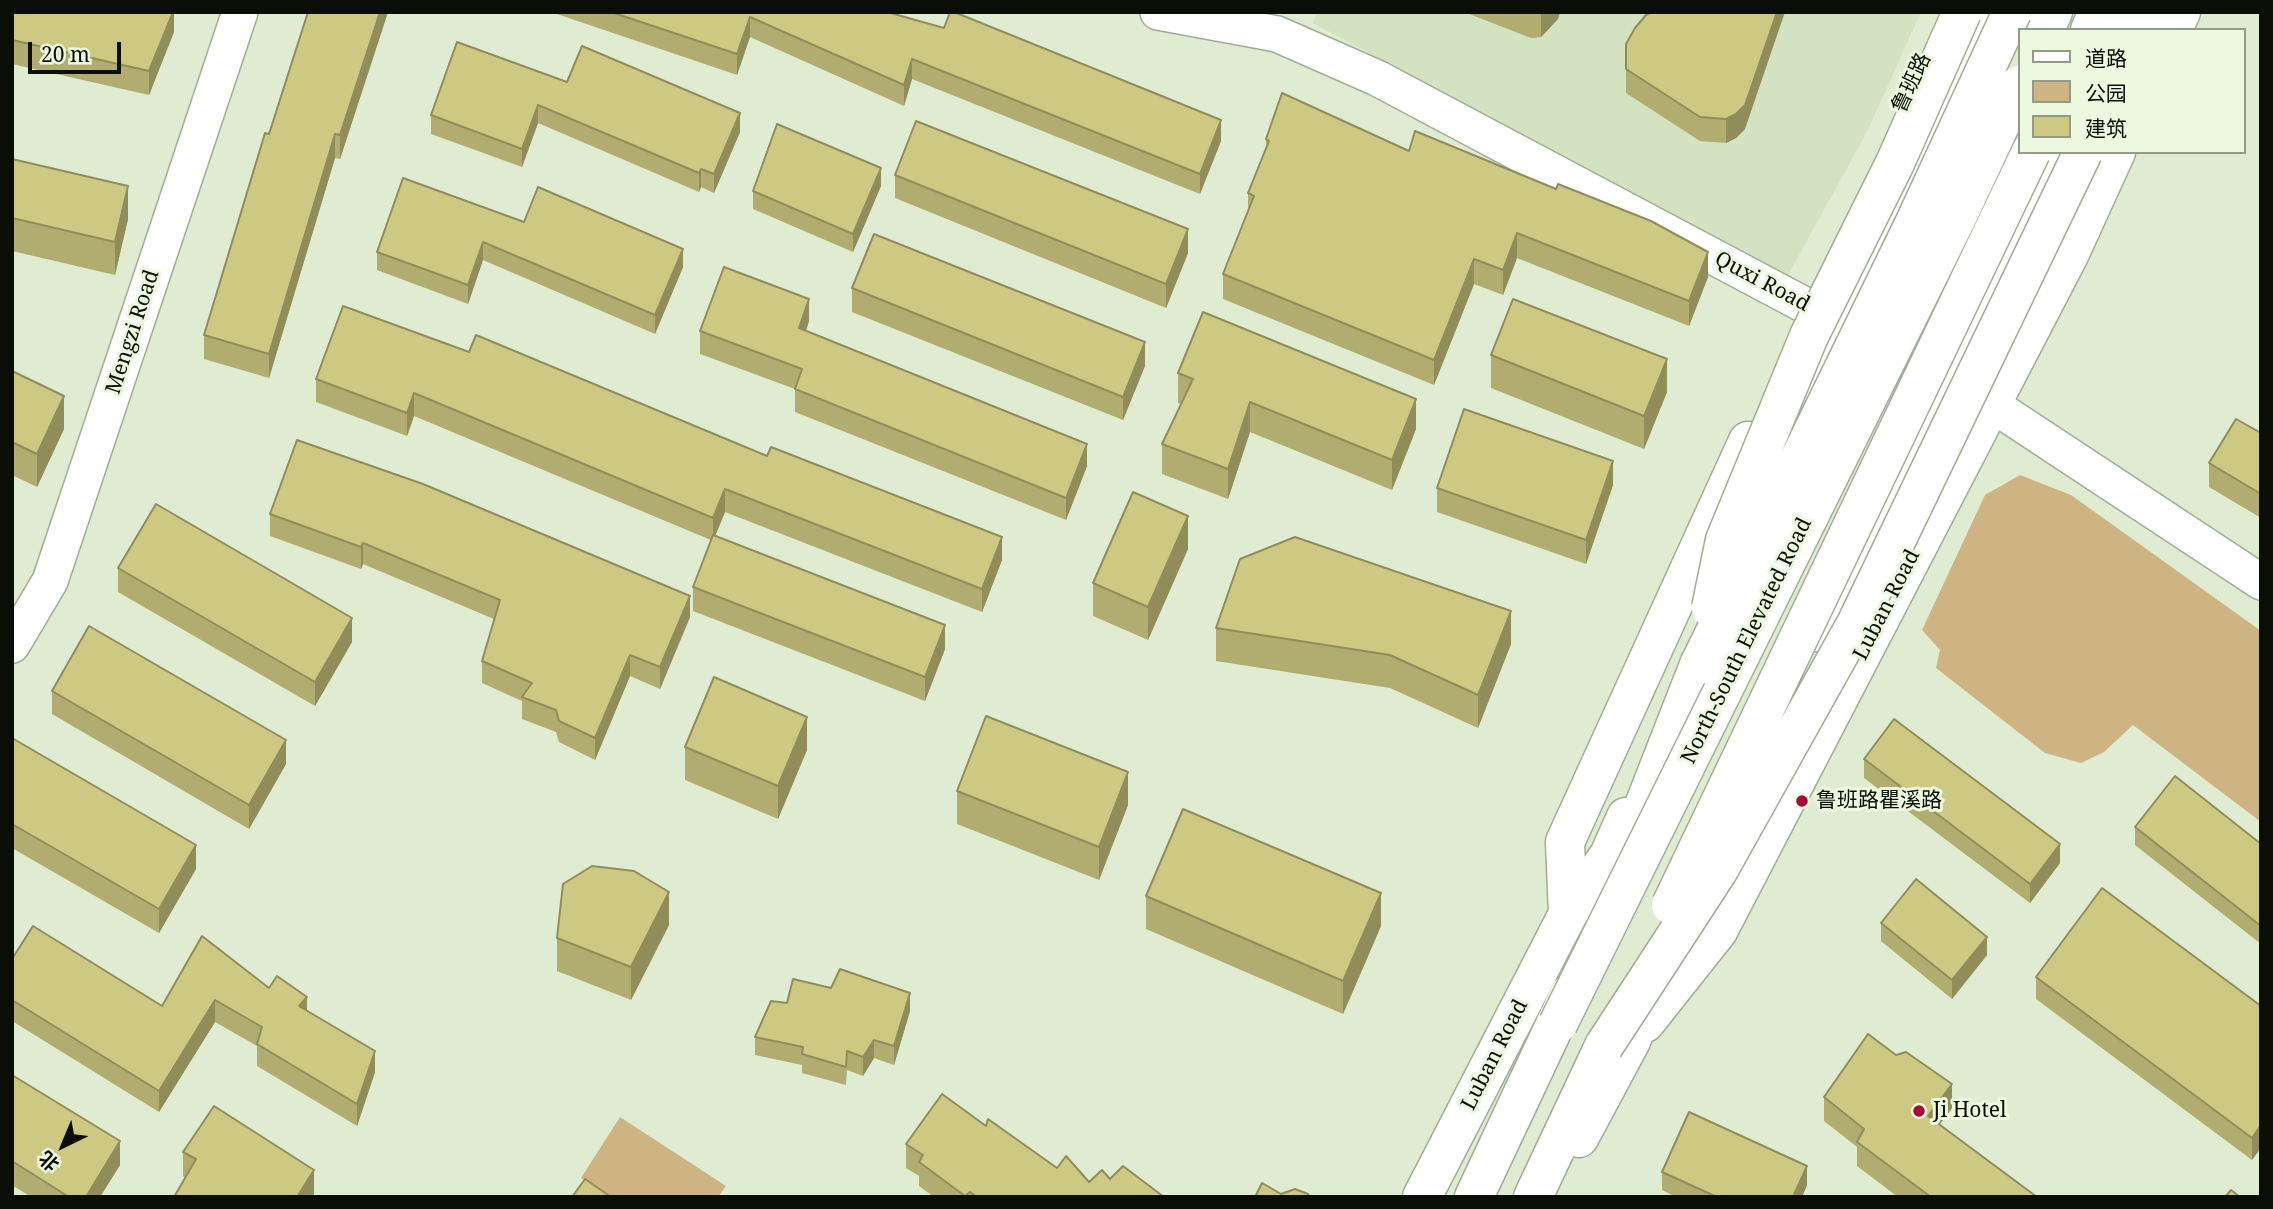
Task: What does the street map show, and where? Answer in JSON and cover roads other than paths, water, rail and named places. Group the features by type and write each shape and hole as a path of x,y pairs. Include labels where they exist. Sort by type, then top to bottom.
{"main road":[{"name":"Luban Road","path":"1422,1197 1568,914 1609,855 1944,12"},
{"path":"1699,665 1725,540 1809,336 1895,163 1962,12"},
{"name":"Luban Road","path":"1824,316 1969,62 1989,12"},
{"path":"1558,1024 1699,665 1915,222 2012,12"},
{"path":"2046,28 2053,12"},
{"path":"2091,28 2098,12"},
{"path":"2120,28 2128,12"},
{"path":"2142,28 2150,12"},
{"path":"2174,28 2181,12"},
{"name":"North-South Elevated Road","path":"1474,1197 1959,214 2018,87"},
{"path":"1617,1044 2030,154"},
{"name":"Luban Road","path":"1549,1197 1617,1044 1689,896 1948,382 2058,154"},
{"path":"1533,1197 1856,624 2082,154"},
{"name":"Luban Road","path":"1617,1044 1718,931 2068,255 2115,154"}],"street":[{"name":"Mengzi Road","path":"12,645 50,581 240,12"},
{"name":"Quxi Road","path":"1158,12 1276,34 1377,78 1991,404 2261,582"}],"place":[{"name":"鲁班路瞿溪路","path":"1802,801"},
{"name":"Ji Hotel","path":"1919,1111"}]}
